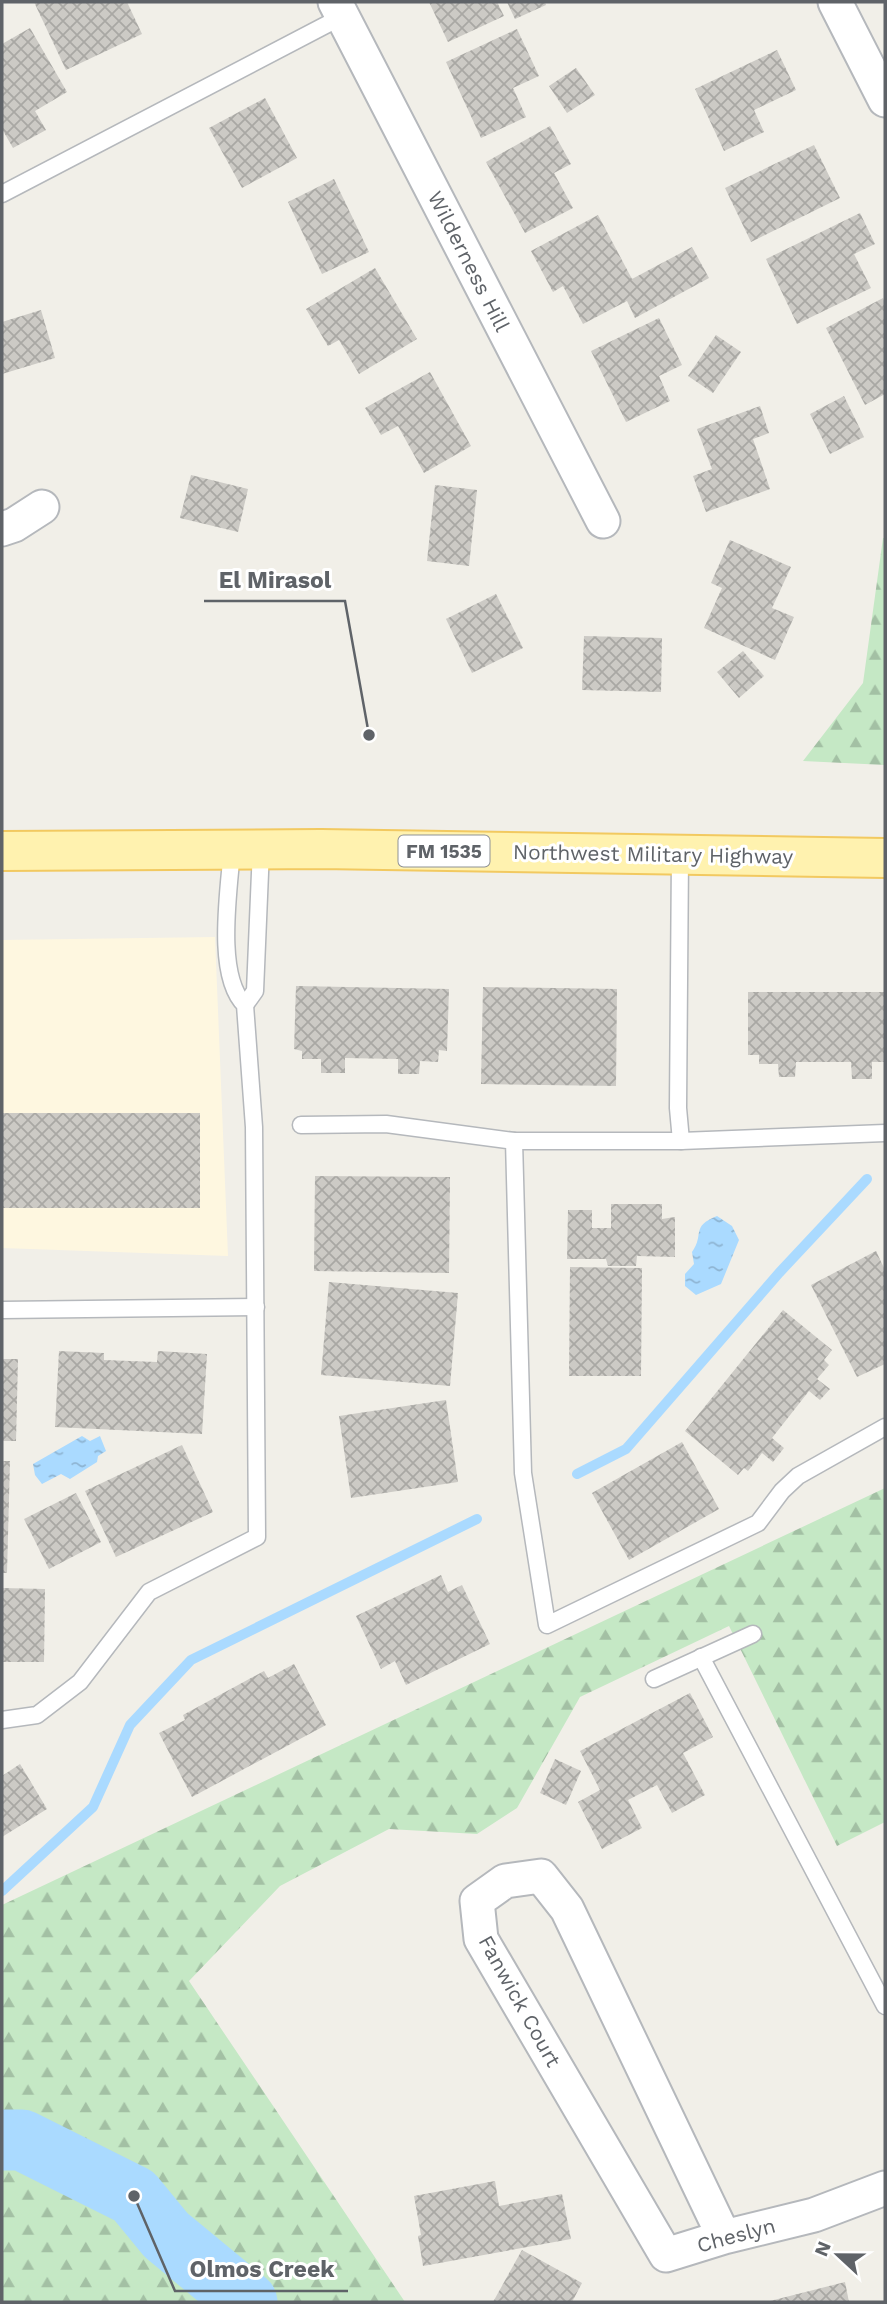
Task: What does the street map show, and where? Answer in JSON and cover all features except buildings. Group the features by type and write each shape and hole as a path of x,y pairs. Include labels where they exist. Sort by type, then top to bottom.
{"main road":[{"name":"Northwest Military Highway","path":"2,850 247,849 885,858"}],"street":[{"path":"835,2 885,100"},
{"name":"Wilderness Hill","path":"339,9 603,521"},
{"path":"2,529 14,525 42,507"},
{"name":"Fanwick Court","path":"666,2255 481,1939 477,1901 505,1881 541,1876 567,1909 724,2237"},
{"name":"Cheslyn","path":"666,2255 724,2237 814,2215 885,2188"}],"lane":[{"path":"2,194 339,9"},
{"path":"2,1720 37,1715 80,1682 149,1592 257,1537 254,1127 245,1005 236,994 226,952 247,849"},
{"path":"245,1005 255,991 247,849"},
{"path":"680,855 678,1108 681,1141"},
{"path":"301,1125 386,1124 513,1141 681,1141 885,1133"},
{"path":"513,1141 523,1473 547,1625 758,1523 782,1492 799,1476 885,1427"},
{"path":"2,1310 256,1307"},
{"path":"654,1679 753,1634"},
{"path":"701,1657 885,2006"}],"shaded area":[{"path":"215,937 228,1256 2,1248 2,940"}],"green space":[{"path":"883,538 885,765 803,761 863,683"},
{"path":"885,1488 885,1822 837,1846 729,1626 580,1697 517,1808 477,1834 389,1829 280,1886 189,1981 405,2302 2,2302 2,1905"}],"water":[{"path":"717,1216 732,1226 739,1240 721,1284 696,1295 685,1286 685,1274 694,1264 692,1252 701,1227"},
{"path":"82,1436 90,1441 100,1436 106,1451 98,1456 97,1462 70,1479 61,1474 42,1484 35,1475 33,1464"}],"waterway":[{"path":"577,1474 626,1449 779,1273 867,1179"},
{"path":"2,1891 93,1807 130,1725 191,1660 477,1519"},
{"path":"2,2140 22,2140 134,2196 166,2235 247,2302"}],"place":[{"name":"El Mirasol","path":"369,735"},
{"name":"Olmos Creek","path":"134,2196"}]}
